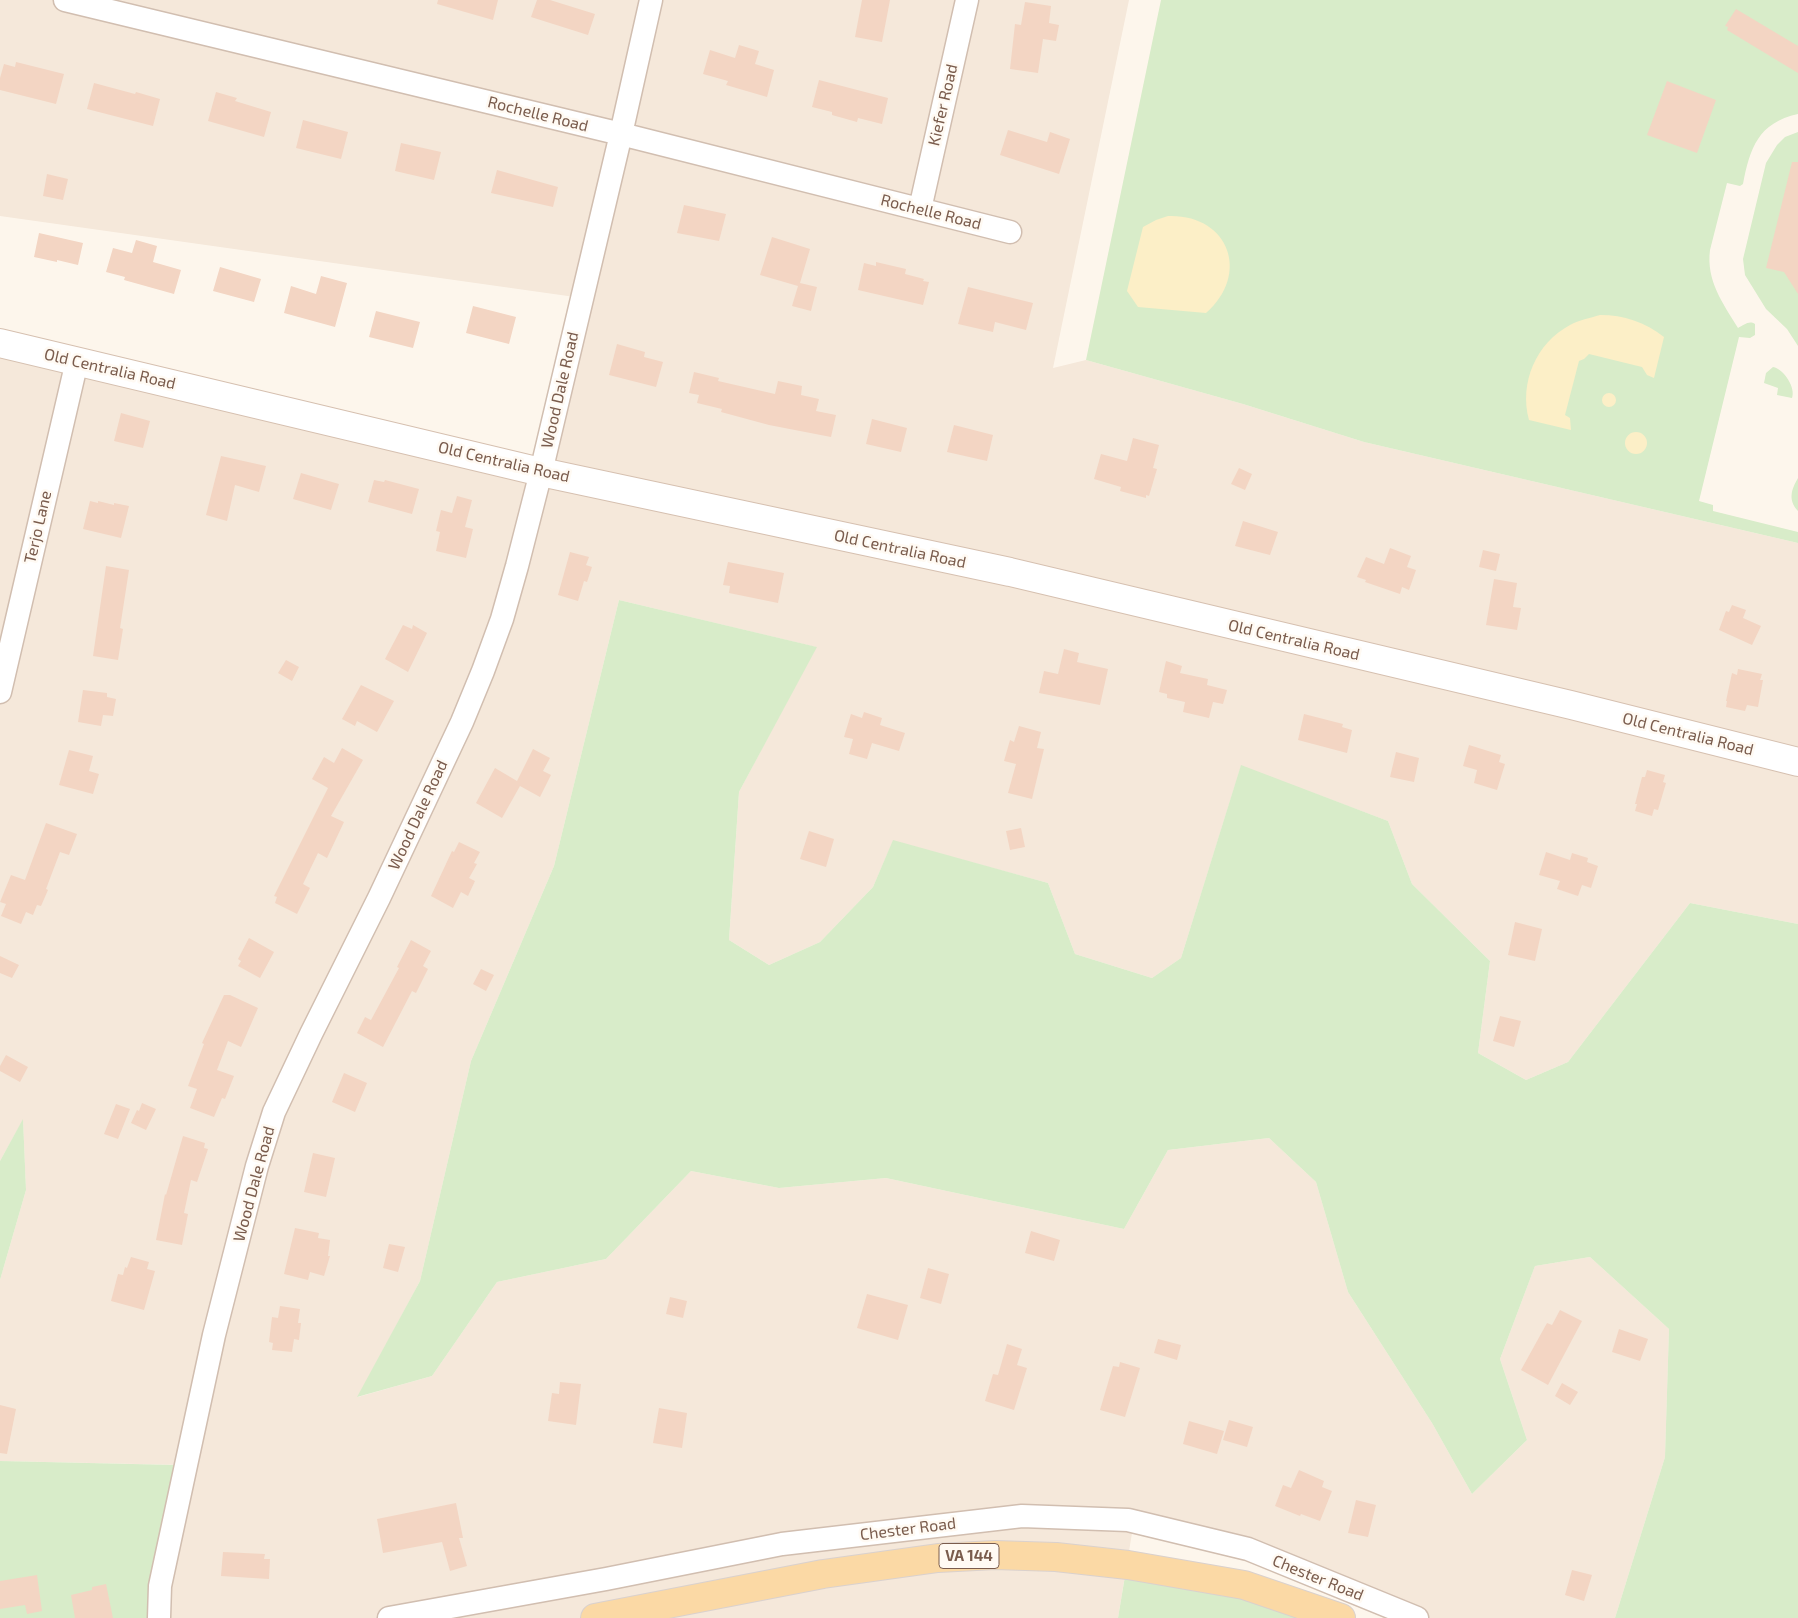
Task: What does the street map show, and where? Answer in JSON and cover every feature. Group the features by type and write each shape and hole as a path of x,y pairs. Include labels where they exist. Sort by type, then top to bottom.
{"main road":[{"name":"Chester Road","path":"595,1618 823,1574 938,1558 996,1555 1056,1557 1128,1564 1244,1585 1341,1618"}],"street":[{"name":"Rochelle Road","path":"65,0 621,134 1010,232"},
{"name":"Wood Dale Road","path":"159,1618 160,1586 214,1335 257,1166 274,1112 379,898 466,714 502,619 541,472 651,0"},
{"name":"Kiefer Road","path":"920,209 966,0"},
{"name":"Old Centralia Road","path":"0,343 541,472 1010,572 1571,705 1798,762"},
{"name":"Terjo Lane","path":"0,692 77,361"},
{"name":"Chester Road","path":"389,1618 606,1579 782,1544 1022,1516 1128,1520 1248,1549 1417,1618"},
{"path":"1244,1585 1248,1549"}],"shaded area":[{"path":"0,0 1129,0 1053,368 1086,360 1243,404 1364,442 1798,543 1798,924 1690,903 1568,1062 1526,1080 1478,1053 1490,961 1412,884 1388,821 1241,766 1181,958 1152,978 1075,954 1048,883 893,841 873,887 820,942 769,965 729,940 739,792 816,647 619,600 554,866 471,1061 420,1281 358,1397 432,1376 497,1282 606,1259 691,1171 779,1188 886,1178 1124,1229 1168,1150 1269,1138 1316,1182 1348,1292 1432,1423 1472,1494 1527,1440 1500,1359 1535,1266 1590,1257 1669,1329 1665,1457 1615,1618 1423,1618 1134,1521 1118,1618 160,1618 184,1465 0,1461 0,1280 26,1190 23,1120 0,1161 0,343 541,472 582,298 0,216"}],"green space":[{"path":"1161,0 1798,0 1798,114 1784,118 1774,124 1758,139 1749,159 1743,184 1740,186 1727,183 1710,250 1709,261 1713,282 1721,301 1738,328 1744,324 1755,324 1755,335 1750,338 1739,337 1699,501 1713,505 1713,511 1798,532 1798,543 1364,442 1243,404 1086,360"},
{"path":"1798,132 1798,346 1787,329 1766,309 1745,275 1743,259 1766,163 1777,145 1785,137"},
{"path":"1773,367 1781,371 1788,379 1791,384 1792,398 1777,395 1778,388 1764,383 1766,373"},
{"path":"1798,478 1798,511 1793,503 1792,495"},
{"path":"619,600 817,647 739,792 729,940 769,965 820,942 873,887 893,840 1048,883 1075,954 1152,978 1181,958 1241,765 1388,821 1412,884 1490,961 1478,1053 1526,1080 1568,1062 1690,903 1798,924 1798,1618 1615,1618 1665,1457 1669,1329 1590,1257 1535,1266 1500,1359 1527,1440 1472,1494 1432,1423 1348,1292 1316,1182 1269,1138 1168,1150 1124,1229 886,1178 779,1188 691,1171 606,1259 497,1282 432,1376 357,1397 420,1281 471,1061 554,866"},
{"path":"23,1119 26,1190 0,1280 0,1161"},
{"path":"0,1461 176,1465 149,1587 148,1618 0,1618"},
{"path":"1126,1570 1337,1618 1118,1618"}],"sand":[{"path":"1168,216 1189,218 1206,225 1219,236 1227,249 1230,265 1228,281 1220,298 1206,313 1138,307 1127,291 1143,227"},
{"path":"1600,315 1634,320 1664,337 1654,378 1647,375 1642,367 1589,354 1579,361 1565,415 1570,418 1571,430 1529,420 1526,392 1533,365 1539,353 1548,342 1570,325"},
{"path":"1606,393 1612,393 1616,400 1612,407 1606,407 1602,403 1602,397"},
{"path":"1636,432 1644,435 1647,443 1644,451 1636,454 1628,451 1625,443 1628,435"}],"building":[{"path":"438,0 498,0 493,20 437,4"},
{"path":"537,0 550,0 595,14 588,35 531,17"},
{"path":"862,0 890,0 882,42 855,37"},
{"path":"1025,2 1051,6 1049,23 1059,25 1056,41 1043,39 1038,73 1010,69 1015,24 1021,25"},
{"path":"1736,9 1798,46 1798,73 1727,30 1728,27 1725,26"},
{"path":"739,45 759,51 755,64 774,70 767,97 726,85 728,81 703,74 710,50 735,58"},
{"path":"16,62 64,74 56,104 0,90 0,78 4,64 15,67"},
{"path":"819,80 888,98 882,124 858,118 857,122 832,115 832,112 812,107"},
{"path":"1667,81 1716,100 1697,153 1647,135"},
{"path":"94,83 160,99 153,126 87,109"},
{"path":"216,92 237,98 235,101 271,112 264,137 208,121"},
{"path":"303,120 348,132 341,159 296,148"},
{"path":"1008,130 1047,142 1050,132 1070,139 1059,174 1000,155"},
{"path":"401,143 441,152 434,180 395,171"},
{"path":"1792,162 1798,162 1798,294 1784,272 1766,268"},
{"path":"497,170 558,187 553,207 491,193"},
{"path":"47,174 68,179 63,200 43,196"},
{"path":"684,205 726,214 719,241 677,233"},
{"path":"39,233 83,243 78,265 34,257"},
{"path":"772,237 810,249 800,283 817,287 811,311 792,306 798,286 760,275"},
{"path":"136,240 157,246 153,262 181,270 174,294 124,280 125,277 106,272 113,248 132,253"},
{"path":"876,262 906,269 905,274 929,282 923,305 858,290 864,263 876,266"},
{"path":"220,267 261,279 254,302 213,291"},
{"path":"321,276 347,283 335,327 284,313 291,286 316,294"},
{"path":"968,287 1033,303 1026,330 995,322 993,332 958,324"},
{"path":"473,306 516,317 509,344 466,333"},
{"path":"376,311 420,322 413,348 369,337"},
{"path":"617,344 645,352 644,357 663,362 656,387 609,375"},
{"path":"694,372 719,378 718,381 775,394 778,381 802,386 801,395 819,399 816,411 836,415 831,437 769,425 721,412 722,409 697,403 699,395 689,393"},
{"path":"121,413 150,421 143,448 114,441"},
{"path":"872,419 907,428 901,452 866,444"},
{"path":"954,425 993,435 987,461 947,452"},
{"path":"1133,438 1159,445 1153,468 1157,469 1149,496 1146,495 1146,498 1120,491 1121,487 1094,479 1101,454 1127,461"},
{"path":"221,456 266,466 259,492 235,485 227,521 206,515"},
{"path":"1239,468 1252,474 1245,490 1231,484"},
{"path":"301,473 339,484 331,510 293,499"},
{"path":"374,480 384,482 385,480 419,489 412,514 368,502"},
{"path":"457,496 472,500 465,527 473,529 466,558 436,551 440,532 436,531 441,510 452,513"},
{"path":"90,501 129,506 121,538 83,529"},
{"path":"1243,521 1278,532 1270,555 1235,546"},
{"path":"1390,548 1411,556 1407,567 1416,570 1409,590 1402,587 1400,594 1365,582 1366,580 1357,577 1366,557 1384,564"},
{"path":"1483,550 1500,554 1496,571 1479,567"},
{"path":"570,552 589,557 586,565 592,567 587,582 584,581 578,601 558,595"},
{"path":"728,562 784,573 778,603 729,593 730,586 723,585"},
{"path":"106,566 129,570 120,628 123,629 118,660 93,656"},
{"path":"1494,579 1517,583 1513,607 1521,608 1517,630 1486,625"},
{"path":"1732,605 1746,610 1743,618 1761,626 1752,645 1719,630 1726,611 1729,612"},
{"path":"403,625 412,629 413,625 427,633 408,672 385,659"},
{"path":"1064,649 1079,653 1077,662 1108,669 1100,705 1039,693 1044,671 1058,674"},
{"path":"286,660 299,667 292,681 278,673"},
{"path":"1166,661 1182,666 1180,673 1208,679 1207,685 1227,690 1223,704 1213,702 1209,718 1183,712 1185,702 1167,698 1167,694 1159,692"},
{"path":"1738,669 1762,674 1760,680 1763,680 1758,707 1747,705 1745,711 1726,707 1732,673 1737,675"},
{"path":"361,685 394,701 377,732 357,721 355,726 342,719"},
{"path":"83,690 107,693 107,697 116,699 113,716 103,715 101,726 78,722"},
{"path":"864,712 882,718 880,725 905,733 899,751 872,743 867,759 849,754 853,739 844,737 851,714 862,718"},
{"path":"1304,714 1343,724 1342,727 1352,730 1347,753 1298,740"},
{"path":"1019,726 1041,732 1037,748 1044,749 1032,799 1008,793 1016,764 1004,761 1010,740 1014,742"},
{"path":"1469,745 1501,755 1499,762 1505,764 1497,790 1474,783 1477,770 1463,766"},
{"path":"342,748 363,760 331,816 344,822 327,858 318,853 303,884 310,888 297,914 275,903 277,897 274,896 328,788 312,779 324,757 334,763"},
{"path":"533,749 550,758 543,771 551,775 540,797 520,786 502,818 476,803 495,768 517,781"},
{"path":"69,750 93,756 89,771 99,774 93,794 59,785"},
{"path":"1396,752 1419,758 1414,782 1390,777"},
{"path":"1647,770 1665,775 1663,782 1666,783 1658,810 1654,809 1652,816 1635,811 1642,777 1645,777"},
{"path":"46,823 77,834 69,855 60,852 41,906 37,905 33,915 26,912 21,924 1,916 6,904 0,902 11,875 25,880"},
{"path":"1021,828 1025,847 1010,850 1006,831"},
{"path":"809,831 834,839 826,867 800,859"},
{"path":"459,842 480,852 474,863 477,864 469,878 475,881 468,896 461,892 453,908 431,896 452,851 454,852"},
{"path":"1546,852 1570,860 1572,853 1588,858 1587,862 1598,866 1591,888 1582,885 1578,896 1557,889 1560,881 1539,875"},
{"path":"1515,922 1542,929 1535,961 1508,955"},
{"path":"249,938 274,952 260,978 238,966 241,961 238,959"},
{"path":"411,940 431,951 423,966 428,969 416,993 412,991 383,1047 357,1033 365,1017 371,1020 399,968 397,967"},
{"path":"0,956 19,965 12,978 0,973"},
{"path":"481,969 494,975 486,991 473,984"},
{"path":"224,995 230,995 258,1008 241,1047 228,1041 217,1070 234,1076 225,1099 222,1098 214,1117 190,1108 197,1089 188,1086 204,1044 202,1043"},
{"path":"1500,1016 1521,1021 1514,1047 1493,1041"},
{"path":"6,1055 28,1067 20,1082 0,1071 0,1066"},
{"path":"344,1073 367,1083 355,1112 332,1102"},
{"path":"142,1103 156,1109 146,1130 131,1123"},
{"path":"116,1104 130,1109 118,1139 104,1134"},
{"path":"183,1136 205,1143 204,1148 208,1149 197,1182 191,1180 184,1213 188,1214 182,1245 156,1240 165,1194"},
{"path":"313,1153 335,1158 326,1197 304,1192"},
{"path":"295,1228 319,1233 318,1238 330,1240 328,1256 330,1256 324,1276 310,1272 308,1280 284,1274"},
{"path":"1031,1231 1060,1240 1054,1261 1025,1253"},
{"path":"389,1244 405,1247 398,1272 383,1268"},
{"path":"131,1257 149,1262 147,1269 155,1271 144,1310 111,1301 118,1274 123,1275"},
{"path":"928,1268 949,1274 941,1304 920,1298"},
{"path":"867,1294 908,1305 898,1340 857,1328"},
{"path":"670,1297 687,1301 683,1318 666,1314"},
{"path":"280,1306 300,1309 298,1323 301,1323 299,1340 294,1339 292,1352 272,1350 273,1343 269,1342 272,1317 278,1318"},
{"path":"1560,1310 1582,1321 1548,1385 1521,1370 1547,1323 1552,1325"},
{"path":"1619,1329 1648,1339 1640,1361 1612,1352"},
{"path":"1158,1339 1181,1345 1177,1360 1154,1353"},
{"path":"1007,1344 1022,1349 1017,1365 1027,1368 1014,1410 985,1401 993,1374 998,1375"},
{"path":"1120,1362 1140,1368 1125,1417 1100,1410 1113,1366 1119,1367"},
{"path":"560,1382 581,1384 576,1425 548,1421 552,1393 559,1394"},
{"path":"1562,1383 1578,1392 1570,1405 1555,1396"},
{"path":"0,1405 16,1409 7,1454 0,1453"},
{"path":"659,1408 687,1413 682,1448 653,1443"},
{"path":"1229,1420 1253,1427 1247,1447 1223,1440"},
{"path":"1189,1421 1224,1431 1217,1454 1183,1444"},
{"path":"1299,1470 1324,1481 1322,1487 1332,1491 1320,1521 1301,1514 1300,1516 1275,1506 1283,1485 1291,1488"},
{"path":"1356,1500 1376,1505 1368,1537 1348,1533"},
{"path":"456,1503 463,1538 459,1538 467,1566 450,1571 442,1542 383,1553 377,1519"},
{"path":"223,1552 265,1554 264,1559 270,1559 269,1579 221,1576"},
{"path":"1572,1570 1592,1575 1584,1601 1565,1595"},
{"path":"37,1575 42,1611 27,1614 25,1605 0,1609 0,1581"},
{"path":"106,1584 113,1618 75,1618 71,1595 92,1590 92,1587"}]}
